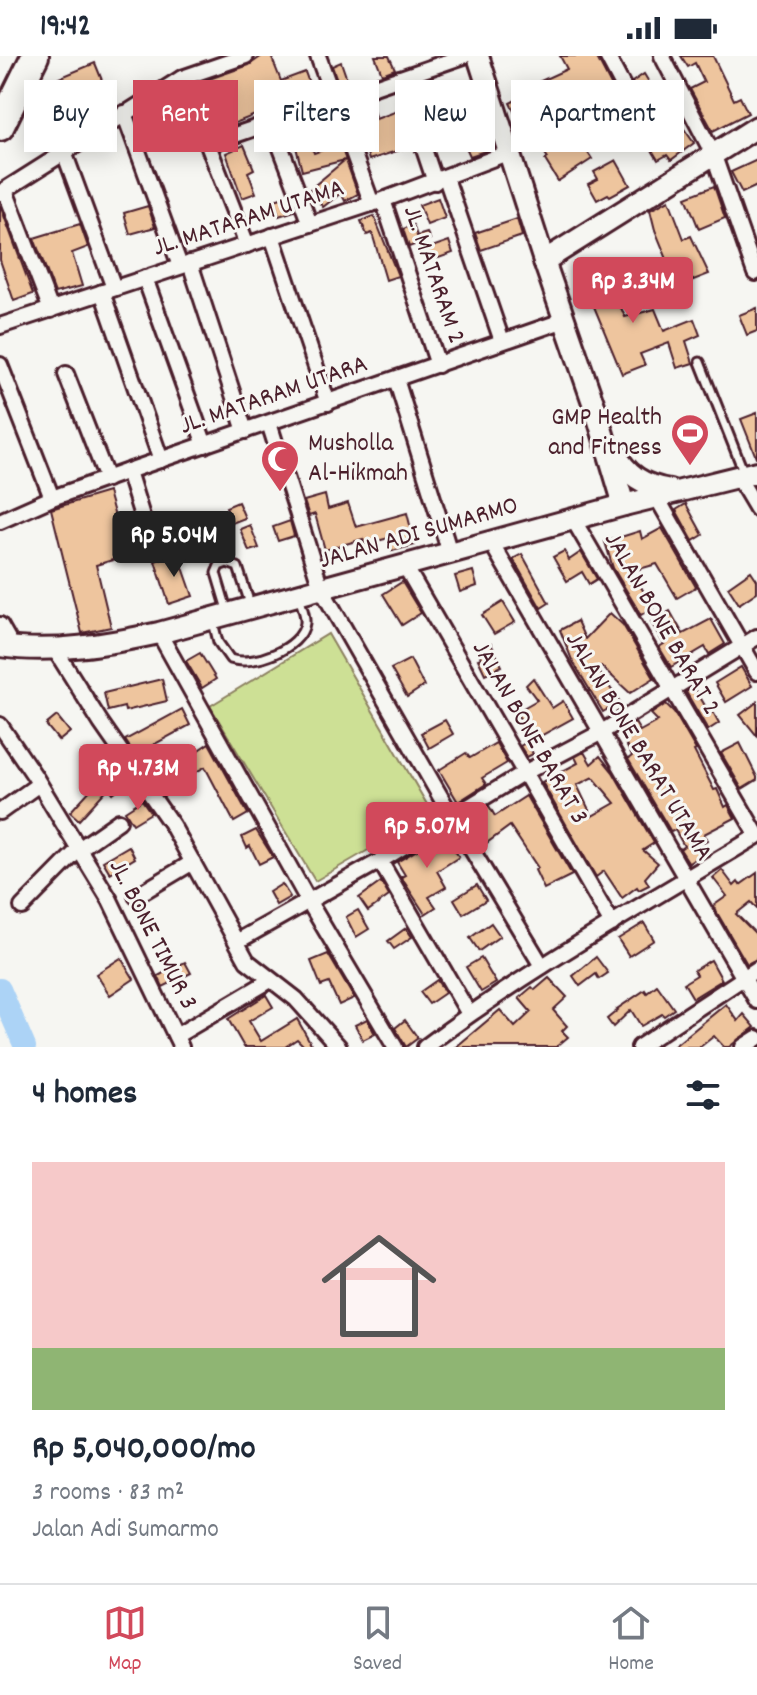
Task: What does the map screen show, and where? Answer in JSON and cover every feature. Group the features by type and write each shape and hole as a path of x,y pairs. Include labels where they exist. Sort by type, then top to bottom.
{"highway":[{"path":"0,127 8,93 23,56"},
{"path":"8,93 35,56"}],"main road":[{"path":"478,56 596,411 624,505"},
{"path":"544,261 757,127"},
{"path":"596,411 627,472 654,488 678,491"},
{"name":"JALAN ADI SUMARMO","path":"6,647 54,648 116,642 159,633 656,496 747,475"}],"street":[{"path":"117,118 182,78 246,56"},
{"name":"JL. MATARAM 2","path":"318,56 327,80"},
{"path":"379,85 464,56"},
{"path":"607,56 620,80"},
{"path":"662,56 714,156 755,273"},
{"path":"400,78 502,341"},
{"path":"124,113 185,265 245,431"},
{"path":"51,310 3,191 64,152 161,460"},
{"path":"212,152 247,245"},
{"path":"282,152 310,224"},
{"name":"JL. MATARAM 2","path":"356,152 378,202 438,365"},
{"name":"JL. MATARAM UTAMA","path":"0,326 378,202 510,152"},
{"path":"272,236 328,403"},
{"path":"145,278 205,445"},
{"name":"JL. MATARAM UTARA","path":"0,521 52,498 565,320"},
{"path":"0,365 52,498"},
{"path":"66,374 107,479"},
{"path":"396,379 450,553"},
{"path":"269,423 321,588 452,817 542,966"},
{"path":"128,471 149,539"},
{"path":"747,475 757,509"},
{"path":"656,496 757,672"},
{"name":"JALAN BONE BARAT 2","path":"573,519 757,836"},
{"name":"JALAN BONE BARAT UTAMA","path":"491,542 757,1001"},
{"name":"JALAN BONE BARAT 3","path":"405,566 612,924"},
{"path":"0,625 6,647"},
{"path":"159,633 309,902 395,1047"},
{"path":"238,941 380,861 524,773 600,733 757,637"},
{"path":"54,648 101,723 172,825 251,966 296,999 335,1046"},
{"name":"JL. BONE TIMUR 3","path":"0,725 110,900 178,1041"},
{"path":"0,812 39,784"},
{"path":"22,907 79,849 119,821"},
{"path":"425,1047 542,966 757,836"},
{"path":"380,861 469,1014"},
{"path":"136,896 193,862"},
{"path":"643,1046 757,969"},
{"path":"178,1041 269,981"},
{"path":"743,1047 757,1038"}],"lane":[{"path":"700,362 747,475"},
{"path":"251,608 238,567 227,563 219,566 216,573 223,651 230,659 250,662 275,653 302,633 305,623 298,595"}],"green space":[{"path":"328,634 432,813 315,881 210,706"}],"building":[{"path":"262,56 271,56 281,80 254,80 254,115 238,122 238,80 206,80 249,65"},
{"path":"375,56 389,56 395,69 382,74"},
{"path":"560,56 596,56 608,80 543,80 567,69"},
{"path":"681,56 713,56 734,100 740,97 748,113 713,131 690,89 704,82 695,63 688,67"},
{"path":"341,62 347,80 337,80 332,66"},
{"path":"95,63 102,80 60,80"},
{"path":"305,72 308,80 284,80"},
{"path":"395,112 395,152 369,160 367,152 379,152 379,118"},
{"path":"684,129 694,143 684,150"},
{"path":"244,145 254,169 248,172 256,193 242,198 226,153 238,152 238,148"},
{"path":"297,152 343,152 358,194 345,201 341,193 323,207 309,190 345,160 302,171"},
{"path":"544,152 587,152 592,159 558,181 545,160 548,158"},
{"path":"653,152 682,152 671,160 667,155 658,160"},
{"path":"616,160 630,185 597,200 588,184 598,179 594,172"},
{"path":"757,160 757,186 742,193 731,172"},
{"path":"714,186 725,218 699,229 686,197"},
{"path":"289,196 294,211 279,216 274,200"},
{"path":"438,198 445,218 427,225 419,205"},
{"path":"669,200 684,239 691,236 709,274 678,286 650,210"},
{"path":"0,205 33,294 14,301 0,260"},
{"path":"148,206 155,227 130,234 124,213"},
{"path":"374,216 398,276 386,280 372,233 367,235 361,221"},
{"path":"517,219 522,236 481,250 475,233"},
{"path":"80,224 88,247 72,253 82,286 55,293 34,238"},
{"path":"413,225 417,236 427,233 430,239 409,247 403,229"},
{"path":"449,241 453,253 430,261 426,249"},
{"path":"600,259 625,317 655,309 664,331 694,319 700,335 686,341 693,363 677,368 669,343 640,354 645,365 622,374 578,268"},
{"path":"757,308 757,331 747,335 739,315"},
{"path":"757,413 757,457 756,457 741,419"},
{"path":"108,492 126,556 96,565 111,627 82,633 51,509"},
{"path":"325,495 328,509 348,503 356,527 407,513 415,545 392,551 389,538 365,544 363,539 325,550 315,514 309,516 304,501"},
{"path":"238,502 245,518 232,523 226,507"},
{"path":"686,504 703,535 693,541 676,510"},
{"path":"290,521 294,536 278,541 273,527"},
{"path":"250,525 259,548 249,551 240,529"},
{"path":"662,528 696,587 677,598 657,564 632,571 653,608 641,615 613,568 605,542 640,531 642,539"},
{"path":"564,551 569,560 581,552 597,579 589,584 582,572 567,581 553,557"},
{"path":"178,553 193,596 169,604 155,561"},
{"path":"522,554 549,603 541,608 513,559"},
{"path":"473,571 477,586 460,592 455,576"},
{"path":"751,571 757,580 757,592 739,604 728,587"},
{"path":"402,582 421,613 402,625 383,594"},
{"path":"503,602 515,622 494,634 482,615"},
{"path":"670,611 683,634 711,619 725,644 709,654 705,647 671,667 659,647 664,644 651,622"},
{"path":"610,613 623,625 654,678 630,693 601,666 597,669 620,702 603,712 572,660 560,630 577,621 585,639"},
{"path":"491,644 502,666 485,674 478,659 481,658 478,650"},
{"path":"200,653 216,679 202,688 186,661"},
{"path":"410,659 424,686 407,697 391,669"},
{"path":"741,667 752,686 726,702 715,683"},
{"path":"533,678 552,708 563,701 573,718 528,743 533,754 527,757 520,746 527,742 520,728 524,726 516,712 537,700 526,685"},
{"path":"162,679 167,701 125,711 124,707 108,711 104,693"},
{"path":"694,687 719,723 708,730 686,692"},
{"path":"757,702 757,736 740,715"},
{"path":"666,704 696,750 714,790 717,789 725,807 728,805 735,818 704,834 707,840 695,847 700,855 689,863 680,849 684,846 675,830 671,832 628,759 632,756 620,733 635,723 640,731 658,721 651,714"},
{"path":"182,709 190,725 151,746 167,771 209,743 248,814 234,822 205,767 161,792 138,753 135,755 125,740"},
{"path":"57,716 70,732 59,741 46,725"},
{"path":"445,720 453,734 429,748 421,733"},
{"path":"496,743 507,763 482,778 486,784 458,802 439,770 466,753 470,758"},
{"path":"740,743 757,777 742,789 721,753"},
{"path":"584,752 591,764 600,756 613,772 654,843 643,850 658,863 645,878 649,885 639,890 637,887 622,898 604,871 596,877 542,782 578,763 575,757","holes":["593,777 615,803 592,816 577,785"]},
{"path":"118,772 126,783 113,793 109,787 79,820 70,812 92,788 95,790"},
{"path":"526,796 572,875 544,889 535,870 538,868 510,826 484,845 466,820 489,806 495,816"},
{"path":"142,800 151,813 133,824 125,811"},
{"path":"256,830 273,857 259,864 242,837"},
{"path":"444,834 459,857 437,871 446,887 429,897 436,907 425,914 401,877 405,875 397,862"},
{"path":"129,846 135,858 110,873 103,861"},
{"path":"722,870 734,886 757,873 757,909 751,902 736,914 757,935 757,959 747,964 713,906 727,896 713,878"},
{"path":"381,882 389,896 368,911 359,898"},
{"path":"282,884 290,897 276,905 269,892"},
{"path":"477,885 486,900 463,914 454,899"},
{"path":"358,910 369,929 356,937 346,917"},
{"path":"491,923 500,936 479,951 470,938"},
{"path":"644,923 654,940 629,956 618,939"},
{"path":"406,928 412,937 394,949 388,941"},
{"path":"328,954 354,998 339,1005 329,983 321,986 311,961"},
{"path":"596,957 608,973 599,979 596,974 580,986 573,976"},
{"path":"121,958 134,979 110,995 96,974"},
{"path":"481,958 496,983 481,992 466,967"},
{"path":"711,960 722,980 693,998 684,983 697,975 694,970"},
{"path":"185,962 191,973 163,987 158,976"},
{"path":"549,978 567,997 553,1010 567,1026 562,1031 568,1037 556,1047 456,1047 500,1010 515,1027 531,1012 519,998"},
{"path":"437,980 445,993 429,1004 420,992"},
{"path":"657,985 674,1009 641,1026 631,1010 613,1027 607,1019 617,1009"},
{"path":"266,995 273,1007 249,1021 261,1041 297,1019 313,1047 305,1047 297,1039 285,1047 244,1047 228,1019"},
{"path":"726,1004 738,1021 744,1014 755,1027 729,1047 724,1047 714,1036 700,1047 673,1047"},
{"path":"367,1019 375,1034 363,1040 355,1025"},
{"path":"405,1020 418,1038 406,1047 395,1028"}],"waterway":[{"path":"0,989 25,1047"}],"place":[{"name":"GMP Health and Fitness","path":"690,467"},
{"name":"Musholla Al-Hikmah","path":"280,493"}]}
